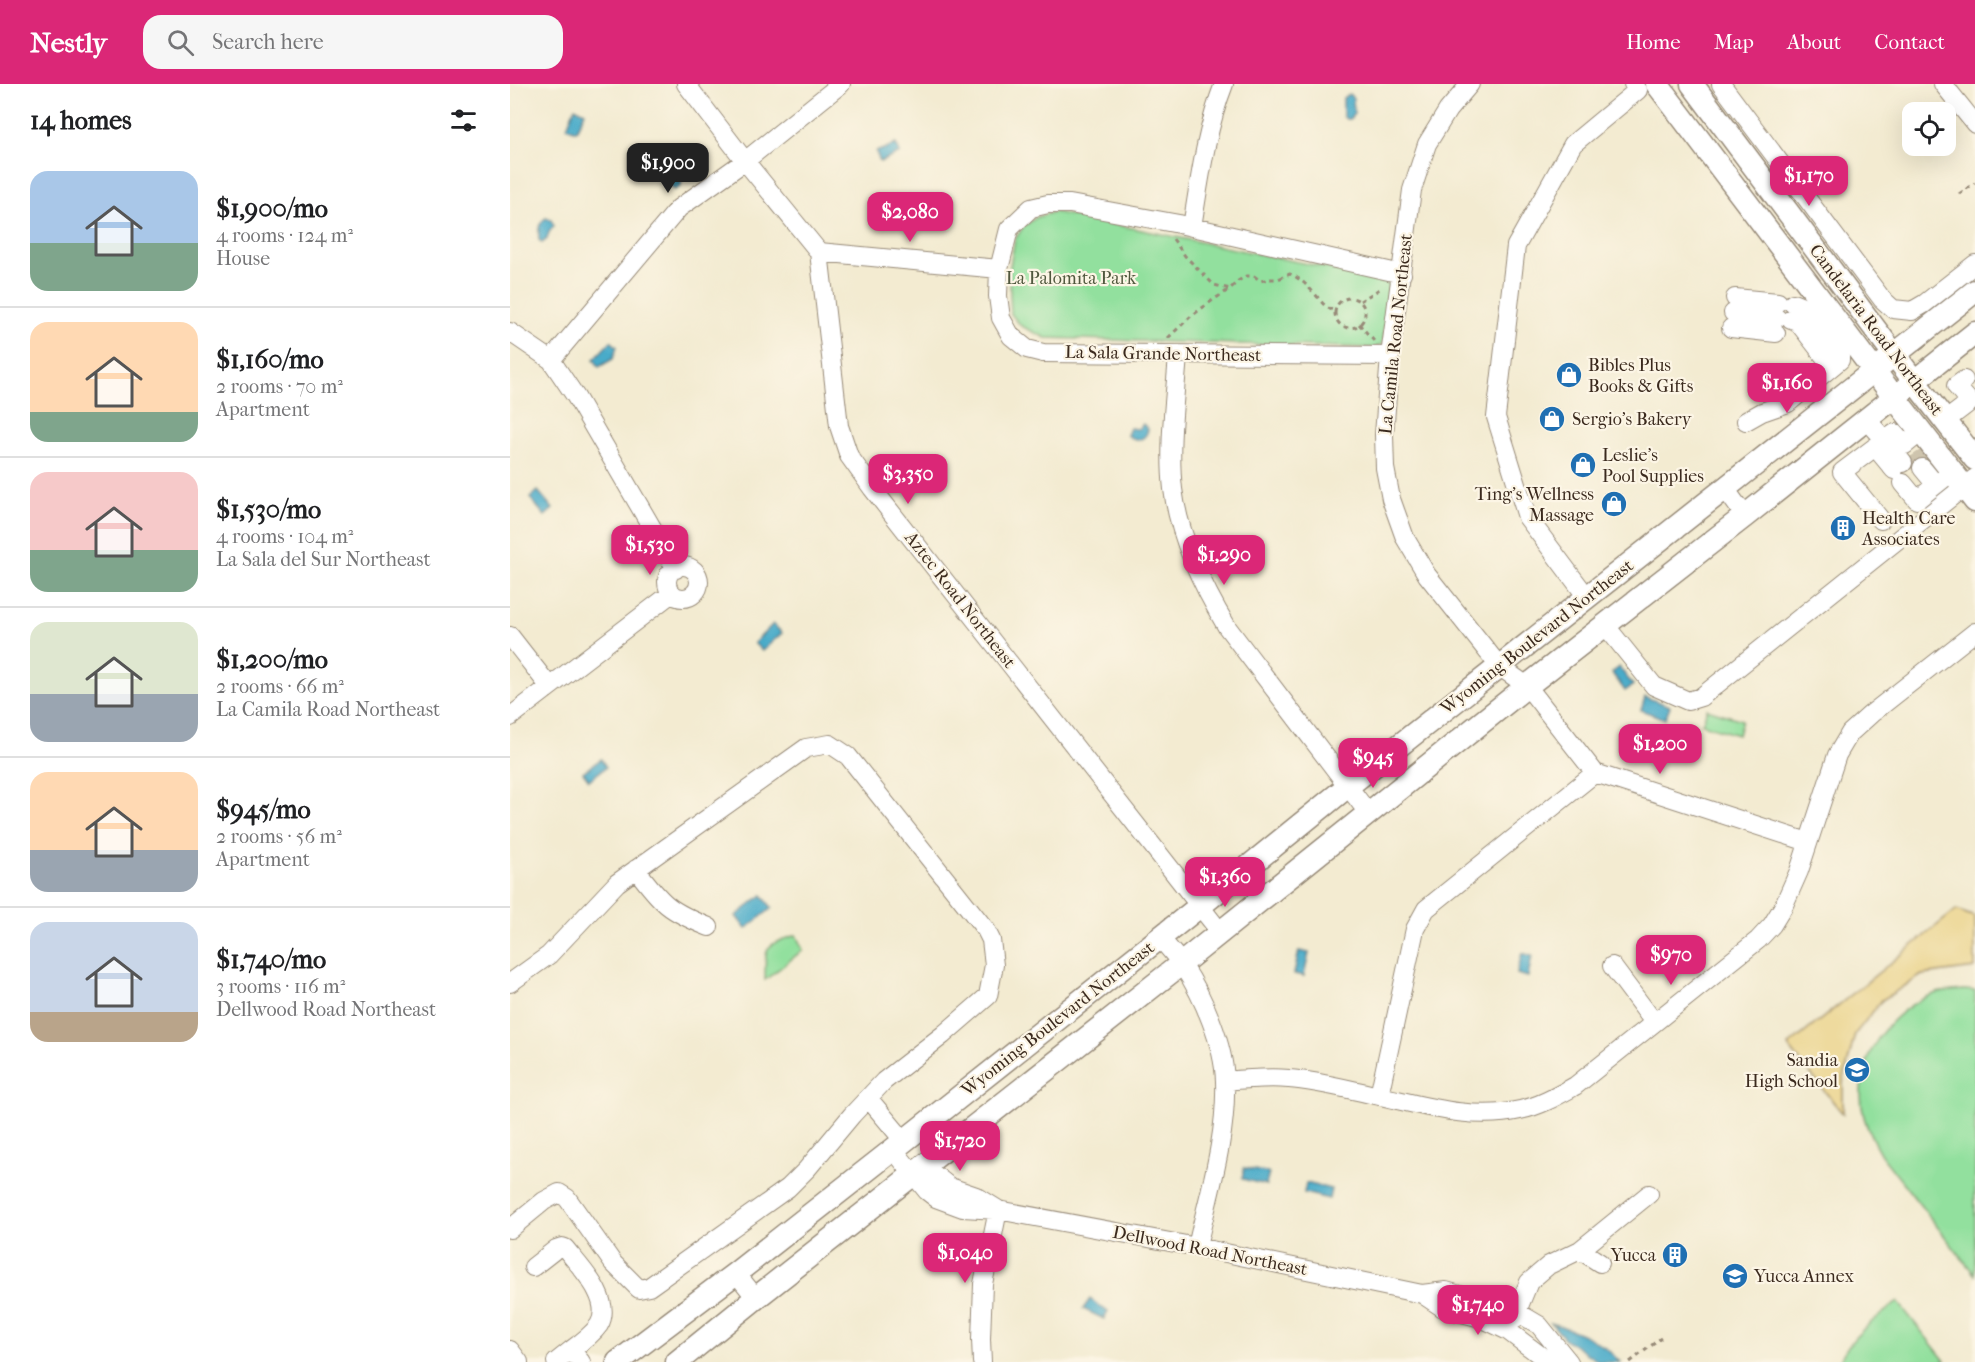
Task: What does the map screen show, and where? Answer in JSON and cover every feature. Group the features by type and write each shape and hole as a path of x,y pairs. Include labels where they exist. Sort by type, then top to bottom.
{"main road":[{"name":"Candelaria Road Northeast","path":"1657,84 1894,397 1909,461 1955,486"},
{"name":"Candelaria Road Northeast","path":"1692,84 1894,355 1974,456"},
{"name":"Wyoming Boulevard Northeast","path":"618,1362 899,1145 1499,666 1726,490 1975,291"},
{"name":"Wyoming Boulevard Northeast","path":"677,1362 1975,333"}],"street":[{"path":"686,84 819,252 999,269"},
{"path":"551,360 679,208 745,161 841,84"},
{"path":"1192,227 1205,147 1213,112 1224,84"},
{"name":"La Camila Road Northeast","path":"1470,84 1448,110 1427,144 1412,190 1402,274 1385,351 1385,468 1391,499 1405,538 1427,575 1499,666 1527,686 1595,773"},
{"path":"1587,597 1527,517 1496,417 1516,246 1573,144 1638,90 1633,84"},
{"path":"1721,84 1882,298 1893,309 1912,311 1975,264"},
{"path":"1942,84 1975,124"},
{"name":"La Sala Grande Northeast","path":"1385,351 1171,350 1043,353 1027,349 1011,336 1001,318 998,296 999,269 1009,229 1030,208 1048,204 1070,204 1192,227 1402,274"},
{"name":"Aztec Road Northeast","path":"819,252 839,426 849,456 1221,933"},
{"path":"1746,421 1762,412 1784,406 1828,371 1796,329 1784,318 1733,313 1784,318"},
{"path":"510,332 551,360 576,397 676,569"},
{"path":"1171,350 1173,489 1182,530 1209,597 1227,627 1369,814"},
{"path":"1945,421 1973,403 1956,386 1964,380"},
{"path":"1866,418 1880,444 1955,486"},
{"path":"1881,520 1842,472 1895,433 1909,461 1917,500 1955,486"},
{"path":"1605,625 1654,686 1688,701 1701,697 1955,486"},
{"path":"1726,490 1745,516"},
{"path":"684,567 694,570 699,585 697,590 689,597 680,597 672,593 669,589 670,573 684,567"},
{"path":"510,717 672,593"},
{"path":"1225,1081 1291,1079 1431,1108 1485,1114 1519,1111 1545,1102 1575,1086 1758,940 1772,925 1799,871 1837,755 1850,733 1975,632"},
{"path":"510,636 549,686"},
{"path":"510,983 549,955 617,883 806,748 830,744 848,756 986,930 992,940 994,964 988,996 884,1081 788,1188 649,1287 639,1289 613,1263 567,1198 558,1193 544,1201 510,1229"},
{"path":"1379,1096 1415,929 1426,909 1595,773 1808,842"},
{"path":"636,869 658,899 674,912 709,927"},
{"path":"1160,938 1192,981 1220,1050 1225,1081 1221,1133 1197,1247"},
{"path":"1612,966 1654,1022"},
{"path":"868,1098 899,1145 912,1175"},
{"name":"Dellwood Road Northeast","path":"912,1175 935,1176 950,1187 975,1196 999,1210 1197,1247 1422,1294 1446,1291 1517,1312 1539,1326 1569,1362"},
{"path":"1508,1331 1529,1282 1549,1265 1580,1250 1649,1194"},
{"path":"982,1362 983,1284 999,1210"},
{"path":"533,1267 556,1250 565,1248 600,1296 603,1315 599,1324 576,1356 556,1362"},
{"path":"1580,1250 1600,1263"},
{"path":"736,1273 756,1298"},
{"name":"Dellwood Road Northeast","path":"1422,1294 1443,1308 1481,1318 1508,1331 1549,1362"},
{"path":"510,1350 519,1362"}],"path":[{"path":"1959,194 1975,183"},
{"path":"1173,239 1185,256 1214,285 1230,289"},
{"path":"1171,350 1167,339 1179,326 1246,276 1254,276 1261,281 1278,279 1290,274 1303,281 1315,293 1323,306 1335,311"},
{"path":"1360,301 1387,284"},
{"path":"1346,298 1360,301 1365,314 1359,324 1354,327 1343,326 1338,322 1335,311 1337,305 1346,298"},
{"path":"1359,324 1385,351"},
{"path":"1630,1362 1661,1338"}],"green space":[{"name":"La Palomita Park","path":"1054,212 1381,279 1389,283 1383,344 1375,348 1046,338 1021,326 1011,314 1009,271 1015,239 1024,226 1037,217"},
{"path":"1707,709 1742,720 1738,735 1702,724"},
{"path":"796,935 803,950 765,980 765,960 768,949 777,942"},
{"path":"1975,991 1975,1275 1881,1155 1864,1117 1861,1097 1862,1078 1868,1059 1876,1041 1888,1025 1919,1001 1937,993"},
{"path":"1898,1302 1946,1362 1839,1362 1857,1336"}],"sand":[{"path":"1956,910 1975,917 1975,968 1922,975 1882,1000 1855,1034 1843,1082 1843,1114 1788,1046"}],"water":[{"path":"1349,94 1353,98 1354,113 1350,119 1346,119 1343,116 1343,98"},
{"path":"575,107 585,112 576,131 567,127"},
{"path":"896,144 900,153 880,162 876,152"},
{"path":"660,170 667,173 678,172 682,177 681,186 675,190 665,180 657,177 656,173"},
{"path":"546,218 551,220 554,226 542,243 539,240 539,228 541,222"},
{"path":"611,341 617,347 613,359 599,367 594,359"},
{"path":"1143,424 1148,429 1144,437 1135,440 1127,435 1130,428 1138,429"},
{"path":"538,491 553,509 545,516 530,498"},
{"path":"773,624 782,633 762,651 754,643"},
{"path":"1619,667 1633,685 1625,691 1612,673"},
{"path":"1645,697 1670,706 1665,719 1641,710"},
{"path":"601,759 606,767 589,780 583,772"},
{"path":"762,895 772,908 746,929 736,916"},
{"path":"1299,951 1309,953 1304,976 1294,974"},
{"path":"1522,953 1532,956 1528,977 1517,974"},
{"path":"1244,1168 1269,1173 1266,1185 1242,1179"},
{"path":"1306,1183 1331,1189 1329,1199 1304,1193"},
{"path":"1090,1299 1108,1312 1104,1319 1083,1309"},
{"path":"1551,1323 1589,1338 1605,1348 1620,1362 1599,1362 1565,1339"}],"tunnel":[{"path":"1913,455 1922,468"}],"place":[{"name":"Bibles Plus Books & Gifts","path":"1569,375"},
{"name":"Sergio's Bakery","path":"1552,419"},
{"name":"Leslie's Pool Supplies","path":"1583,465"},
{"name":"Ting's Wellness Massage","path":"1614,504"},
{"name":"Health Care Associates","path":"1843,528"},
{"name":"Sandia High School","path":"1857,1070"},
{"name":"Yucca","path":"1675,1255"},
{"name":"Yucca Annex","path":"1735,1276"}]}
